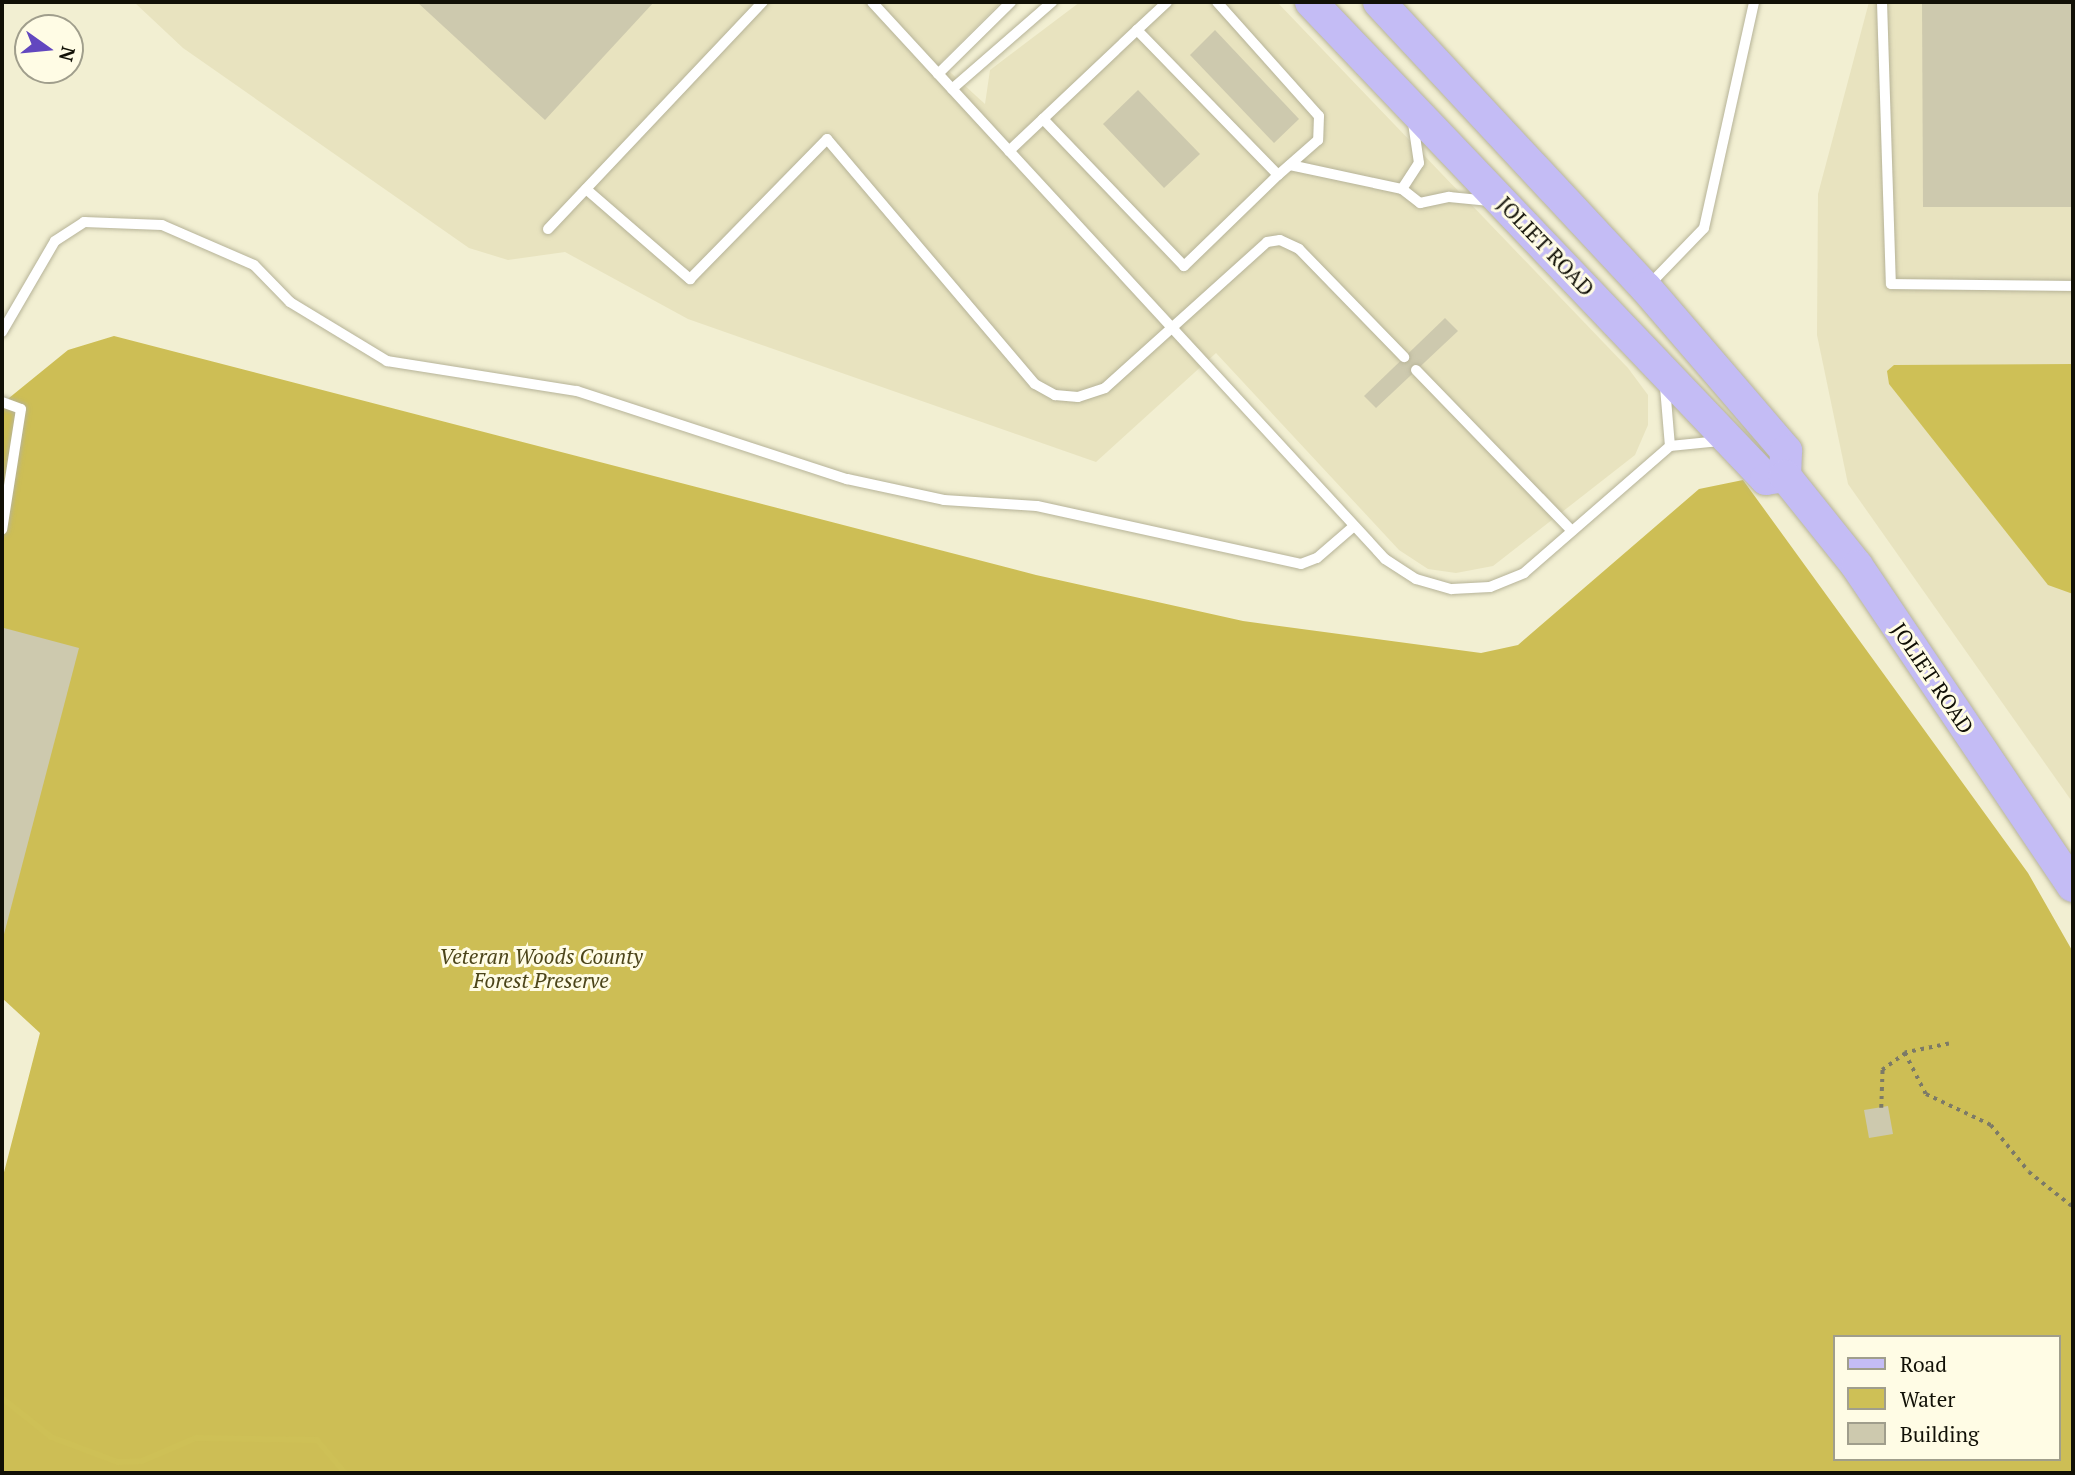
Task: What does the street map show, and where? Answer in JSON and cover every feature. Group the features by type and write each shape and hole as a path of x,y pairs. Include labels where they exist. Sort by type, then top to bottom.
{"main road":[{"name":"JOLIET ROAD","path":"1311,2 1664,368 1766,479 1785,476"},
{"name":"JOLIET ROAD","path":"1379,2 1646,288 1786,451 1785,476 1857,566 2073,886"}],"lane":[{"path":"548,229 764,2"},
{"path":"872,2 1385,559 1416,579 1452,589 1489,587 1524,573 1670,446 1731,441"},
{"path":"938,74 1011,2"},
{"path":"952,89 1052,2"},
{"path":"1009,151 1167,2"},
{"path":"1043,120 1184,266 1318,139 1319,116 1217,2"},
{"path":"1646,288 1704,228 1754,2"},
{"path":"1882,2 1891,284 2073,286"},
{"path":"1138,30 1278,175"},
{"path":"1402,189 1419,163 1411,108"},
{"path":"586,189 690,279 827,139 1035,384 1078,397 1105,388 1267,242 1280,240 1299,249 1404,357"},
{"path":"1290,164 1402,189 1420,203 1448,197 1505,205"},
{"path":"2,332 25,283 55,242 74,228 107,219 162,225 254,265 290,302 387,361 577,391 847,479 944,500 1037,506 1301,564 1317,558 1354,526"},
{"path":"1664,368 1670,446"},
{"path":"1416,370 1573,531"},
{"path":"2,402 21,409 2,530"}],"path":[{"path":"1881,1108 1882,1070 1905,1053 1949,1044"},
{"path":"1905,1053 1926,1094 1991,1125 2029,1172 2073,1207"}],"shaded area":[{"path":"134,2 1001,2 940,63 985,104 990,70 1080,2 1277,2 1628,368 1648,395 1648,425 1635,455 1493,566 1456,573 1428,569 1399,550 1216,353 1096,462 688,319 565,252 508,260 469,248 183,48"},
{"path":"1869,2 2073,2 2073,803 1848,484 1817,335 1818,194"}],"green space":[{"name":"Veteran Woods County Forest Preserve","path":"114,336 1036,575 1243,621 1481,653 1518,645 1699,489 1743,480 2028,873 2073,952 2073,1473 2,1473 2,1180 40,1033 2,998 2,413 9,398 68,350"}],"water":[{"path":"2073,364 2073,594 2048,585 1889,384 1887,371 1894,365"}],"building":[{"path":"417,2 654,2 545,120"},
{"path":"1922,2 2073,2 2073,207 1923,207"},
{"path":"1215,30 1299,119 1274,143 1190,55"},
{"path":"1138,90 1200,154 1164,188 1103,124"},
{"path":"1445,318 1458,331 1376,408 1364,396"},
{"path":"4,628 79,648 3,938 2,636"},
{"path":"1888,1106 1893,1134 1869,1138 1864,1110"}],"waterway":[{"path":"2,1398 51,1437 118,1462 142,1461 196,1438 317,1440 345,1473"}]}
